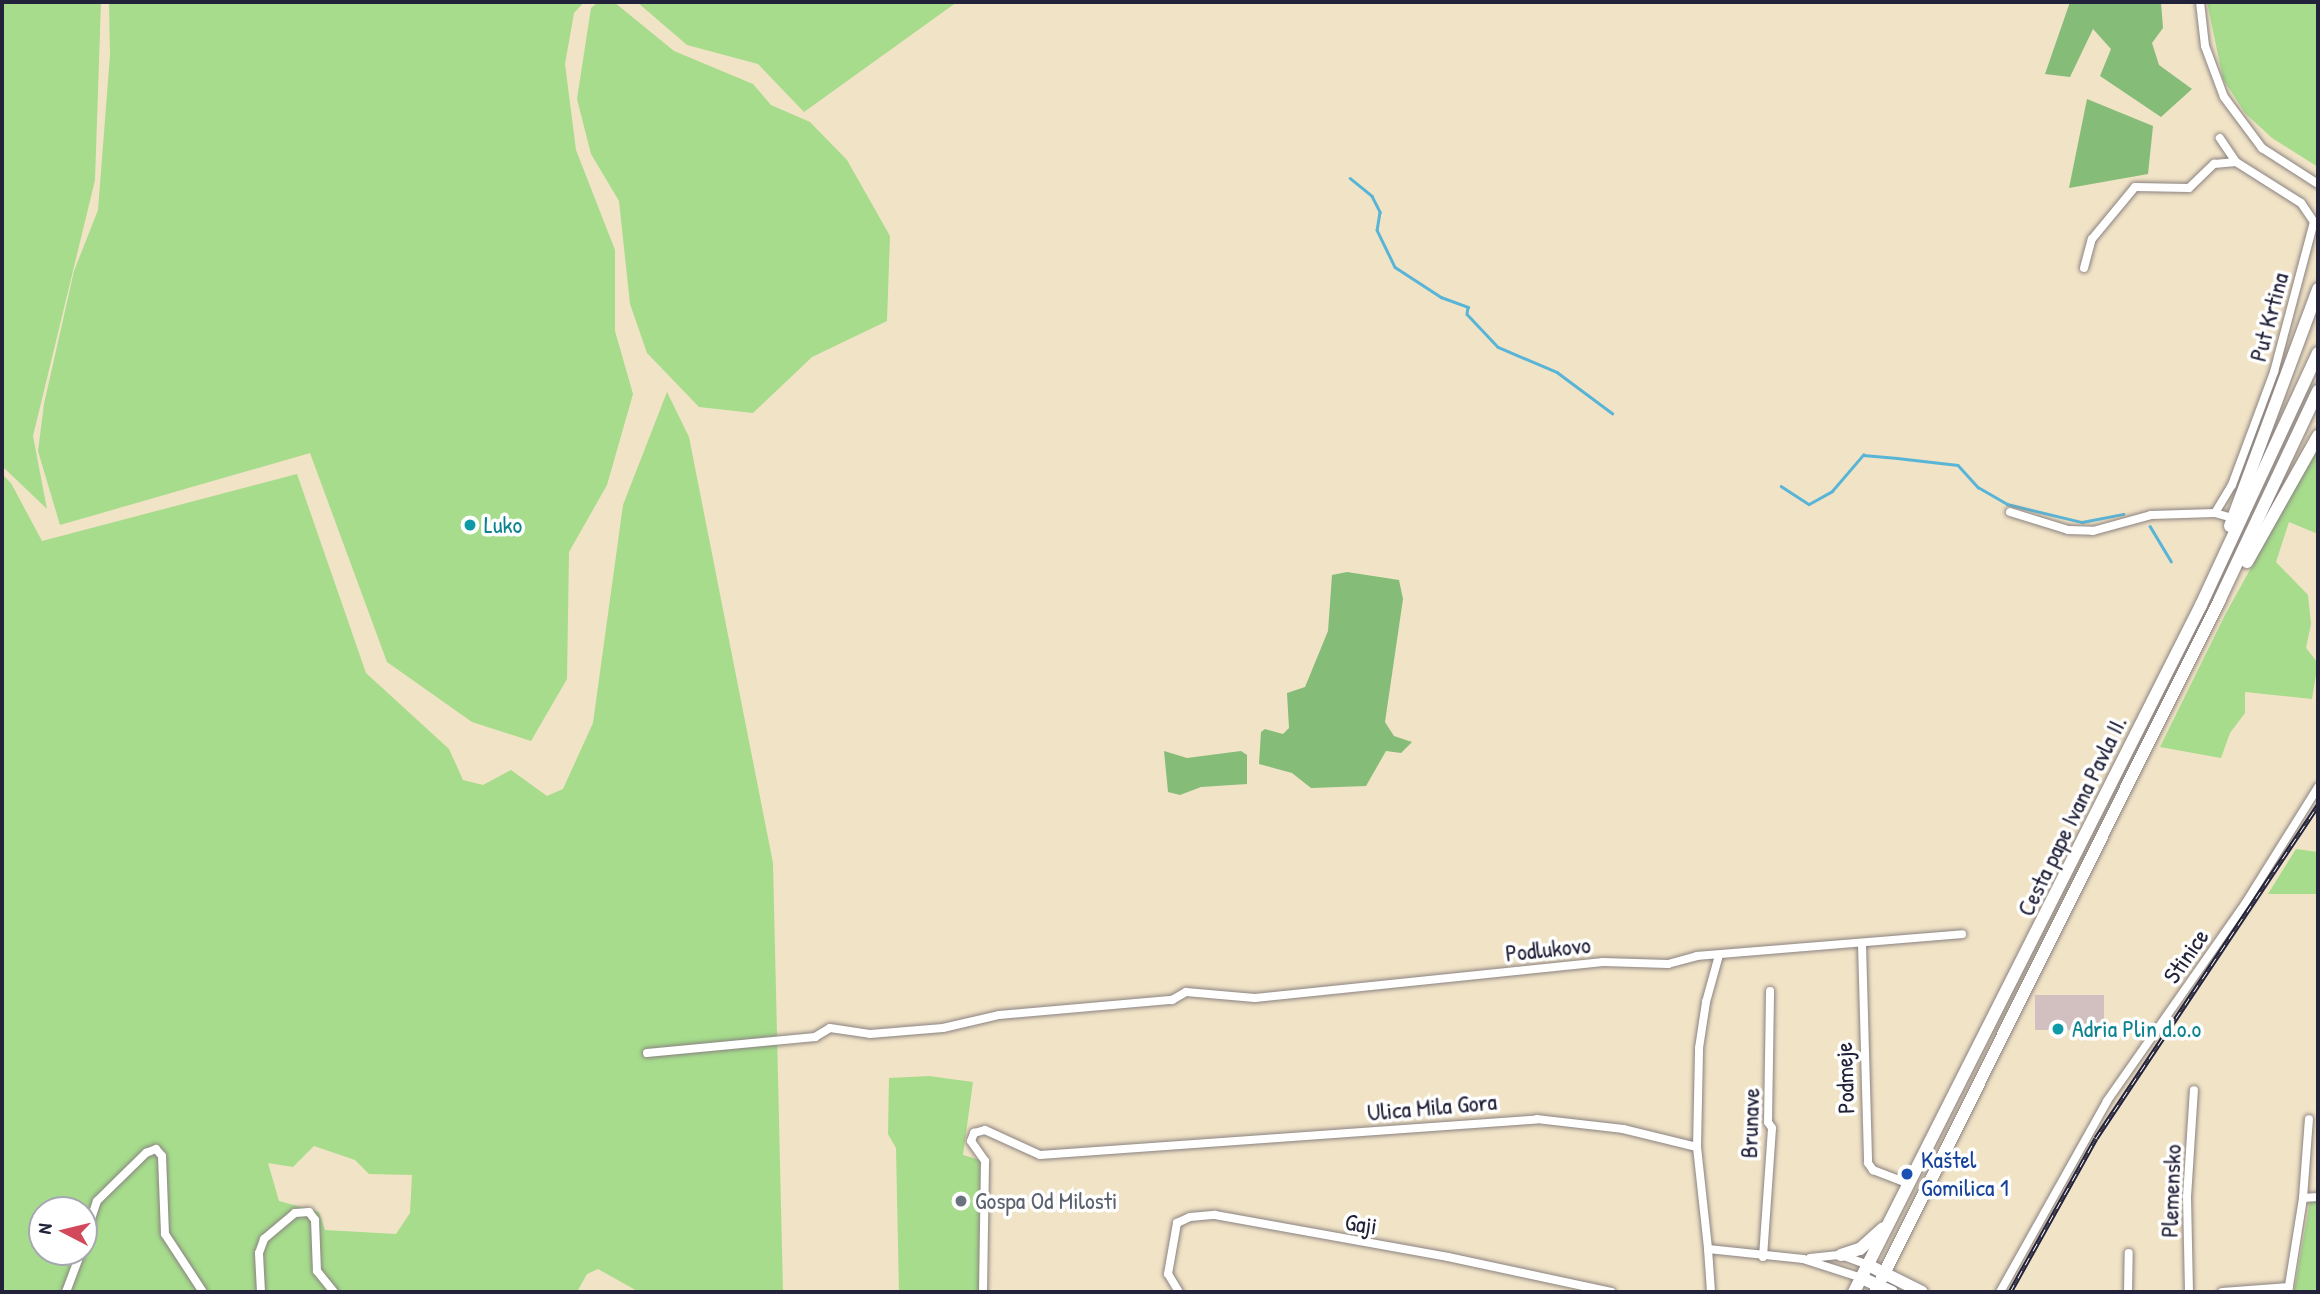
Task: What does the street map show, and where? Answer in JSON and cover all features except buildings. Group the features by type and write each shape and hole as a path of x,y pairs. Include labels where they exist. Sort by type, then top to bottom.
{"main road":[{"path":"2201,605 2212,564 2233,518 2318,289"},
{"name":"Cesta pape Ivana Pavla II.","path":"1854,1292 2201,605 2318,353"},
{"name":"Cesta pape Ivana Pavla II.","path":"1877,1289 2220,599 2318,391"},
{"path":"2220,599 2238,579 2318,436"},
{"path":"1841,1255 1860,1249 1891,1221"},
{"path":"1868,1265 1922,1292"},
{"path":"1862,1278 1877,1289 1892,1292"}],"street":[{"path":"2200,2 2205,46 2224,97 2262,148 2318,184"},
{"name":"Put Krtina","path":"2215,513 2232,485 2274,372 2314,222 2301,203 2236,162 2220,138"},
{"path":"2084,268 2092,239 2135,187 2189,188 2214,164 2236,162"},
{"path":"2010,512 2068,530 2122,527 2151,515 2215,513 2233,518"},
{"name":"Stinice","path":"2000,1292 2107,1101 2245,904 2318,787"},
{"name":"Podlukovo","path":"647,1053 815,1037 830,1028 870,1034 943,1028 999,1015 1172,1000 1186,992 1255,998 1603,962 1668,964 1719,955 1962,934"},
{"name":"Podmeje","path":"1862,944 1868,1163 1873,1170 1909,1184"},
{"path":"1711,1292 1697,1147 1699,1048 1706,1002 1719,955"},
{"name":"Brunave","path":"1763,1257 1772,1128 1768,1122 1770,991"},
{"name":"Plemensko","path":"2189,1292 2188,1197 2194,1090"},
{"name":"Ulica Mila Gora","path":"984,1292 985,1161 971,1141 974,1133 985,1130 1040,1155 1537,1119 1623,1129 1697,1147"},
{"path":"2222,1292 2288,1290 2311,1134 2309,1119"},
{"path":"98,1199 146,1153 156,1149 162,1156 165,1234 203,1292"},
{"path":"2303,1198 2318,1197"},
{"path":"261,1292 264,1239 295,1213 309,1212 316,1220 317,1271 334,1292"},
{"name":"Gaji","path":"1179,1292 1168,1274 1177,1223 1190,1217 1215,1215 1448,1256 1611,1292"},
{"path":"1708,1250 1803,1259 1841,1255 1868,1265"},
{"path":"2128,1292 2129,1253"},
{"path":"1803,1259 1862,1278"},
{"path":"66,1292 76,1266"}],"shaded area":[{"path":"2035,995 2104,995 2104,1030 2035,1030"}],"green space":[{"path":"2,2 101,2 95,180 33,436 47,509 2,466"},
{"path":"109,2 584,2 574,13 565,64 576,150 615,250 615,331 633,394 607,485 569,552 567,679 531,741 472,722 387,662 310,453 60,525 38,451 44,404 74,271 98,210 110,55"},
{"path":"598,2 614,2 674,51 753,84 771,105 810,122 847,160 890,236 887,321 812,357 753,413 699,407 647,353 630,304 619,201 591,154 577,99 591,8"},
{"path":"637,2 957,2 804,112 758,64 687,45"},
{"path":"2070,2 2161,2 2163,28 2152,43 2159,65 2192,89 2161,117 2100,76 2111,49 2093,29 2070,77 2045,74"},
{"path":"2207,2 2318,2 2318,167 2272,138 2245,113 2223,79"},
{"path":"2087,99 2153,126 2148,174 2069,188"},
{"path":"667,392 689,437 773,863 783,1292 639,1292 598,1269 587,1274 577,1292 2,1292 2,474 11,483 42,541 297,474 366,673 449,749 463,780 483,785 511,770 547,796 563,789 593,723 623,505","holes":["314,1146 355,1160 369,1174 412,1175 410,1213 396,1234 325,1230 319,1212 279,1201 268,1163 293,1167"]},
{"path":"2318,446 2318,534 2289,522 2276,562 2308,595 2311,624 2306,648 2318,663 2312,699 2245,692 2245,713 2230,733 2221,758 2160,747 2225,615"},
{"path":"1347,572 1399,580 1403,599 1385,722 1394,736 1412,742 1401,753 1386,751 1366,786 1311,788 1292,773 1259,764 1261,732 1265,729 1283,734 1289,728 1287,693 1305,687 1328,631 1332,575"},
{"path":"1164,751 1187,758 1241,751 1247,755 1247,784 1201,787 1180,795 1168,792"},
{"path":"2296,849 2318,852 2317,894 2268,894"},
{"path":"929,1076 973,1082 963,1155 980,1160 979,1292 899,1292 896,1148 888,1134 889,1078"},
{"path":"2311,1196 2318,1197 2318,1292 2294,1292"}],"waterway":[{"path":"1350,178 1372,196 1380,212 1377,230 1395,267 1441,297 1468,307 1467,314 1498,347 1557,372 1612,413"},
{"path":"1781,486 1809,504 1832,491 1863,455 1958,465 1978,487 2007,504 2082,522 2123,514"},
{"path":"2150,526 2171,561"}],"railway":[{"path":"2010,1292 2096,1138 2318,805"}],"place":[{"name":"Luko","path":"470,525"},
{"name":"Adria Plin d.o.o","path":"2058,1029"},
{"name":"Kaštel Gomilica 1","path":"1907,1174"},
{"name":"Gospa Od Milosti","path":"961,1201"}]}
